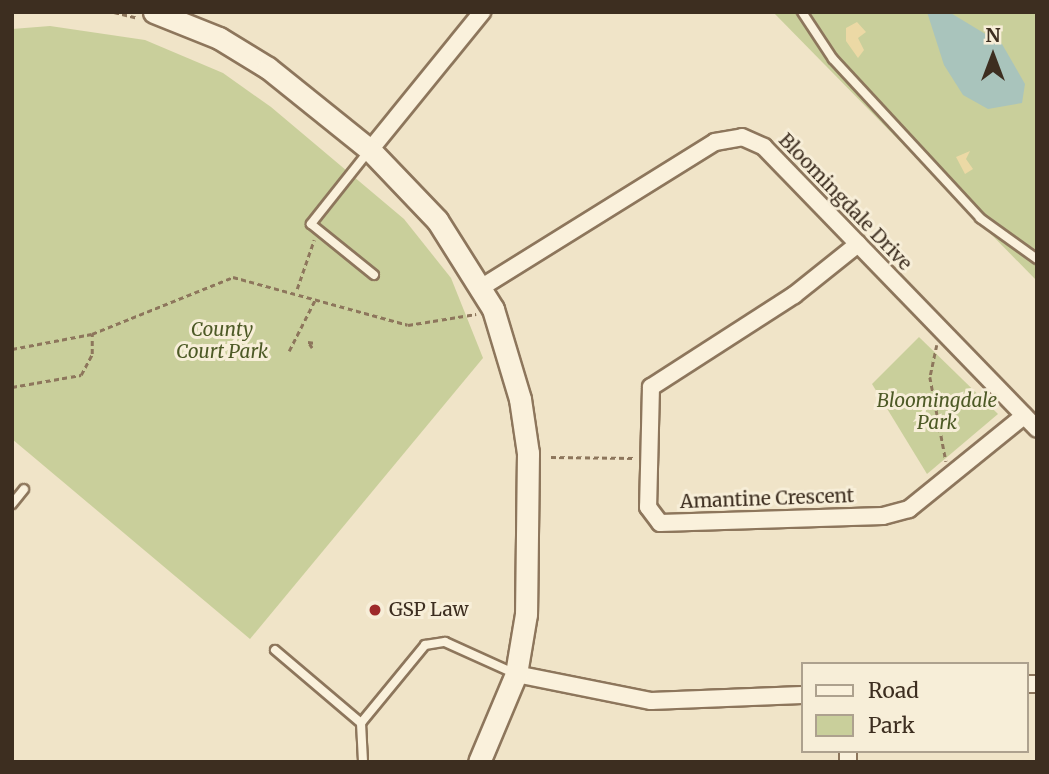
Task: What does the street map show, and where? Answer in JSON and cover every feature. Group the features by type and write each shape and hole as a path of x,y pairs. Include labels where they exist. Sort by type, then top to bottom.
{"street":[{"path":"370,150 482,12"},
{"path":"150,16 219,38 268,68 370,150 437,220 493,309 520,399 528,453 526,614 516,674 478,762"},
{"name":"Bloomingdale Drive","path":"481,287 715,142 742,137 764,147 1037,429"},
{"name":"Amantine Crescent","path":"858,244 794,295 662,375 652,387 649,507 660,523 678,525 883,516 909,509 953,477 1024,416"},
{"path":"516,674 651,701 800,695"}],"lane":[{"path":"802,12 833,59 980,218 1037,259"},
{"path":"370,150 310,224 374,275"},
{"path":"12,504 24,489"},
{"path":"363,762 361,723 425,645 445,642 516,674"},
{"path":"275,650 361,723"}],"path":[{"path":"114,12 150,16"},
{"path":"297,289 320,232"},
{"path":"12,349 92,334 233,277 297,289 422,327 493,309"},
{"path":"289,351 317,297"},
{"path":"12,387 81,375 92,354 92,334"},
{"path":"297,335 312,348"},
{"path":"946,336 933,350 930,377 953,477"},
{"path":"307,342 316,343"},
{"path":"551,457 649,458"}],"green space":[{"path":"773,12 1037,12 1037,281"},
{"name":"County Court Park","path":"50,26 145,40 223,73 271,107 404,219 451,278 483,358 250,639 12,439 12,29"},
{"name":"Bloomingdale Park","path":"919,337 998,414 927,474 872,384"}],"sand":[{"path":"857,22 866,32 858,38 864,50 858,58 846,41 846,28"},
{"path":"970,151 966,159 973,169 965,174 956,157"}],"water":[{"path":"927,12 949,12 1002,44 1025,84 1022,103 988,109 963,95 944,65"}],"place":[{"name":"GSP Law","path":"375,610"}]}
